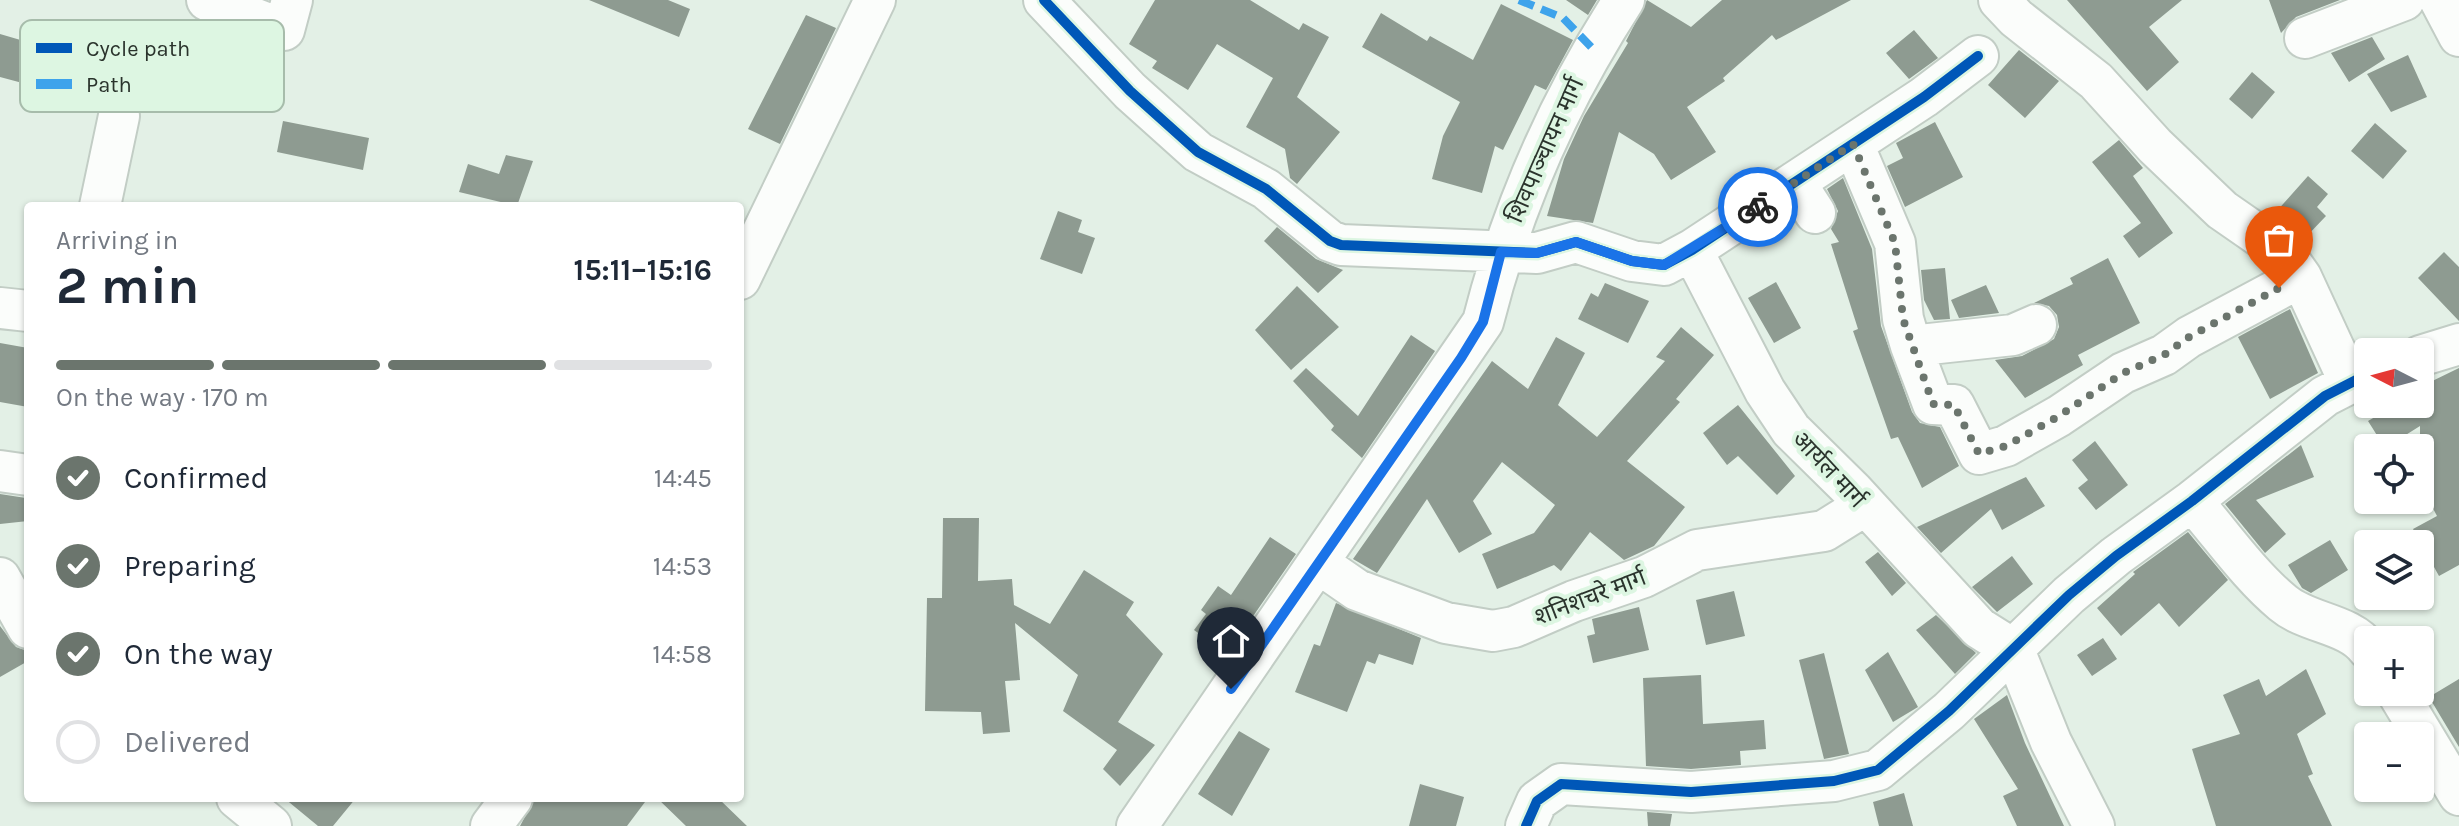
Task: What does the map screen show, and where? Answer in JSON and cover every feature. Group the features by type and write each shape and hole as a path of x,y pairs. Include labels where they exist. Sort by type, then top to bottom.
{"street":[{"path":"207,0 258,20"},
{"path":"284,30 292,0"},
{"path":"744,271 875,0"},
{"path":"1044,0 1130,91 1198,152 1266,189 1330,241 1341,245 1537,253 1576,242 1632,261 1664,265 1805,198 1853,144 1978,56"},
{"name":"शिवपाञ्चायन मार्ग","path":"1137,826 1483,322 1501,252 1581,67 1624,0"},
{"path":"1999,0 2016,18 2096,81 2155,146 2222,210 2284,253 2354,371"},
{"path":"2305,38 2404,0"},
{"path":"2440,0 2459,36"},
{"path":"101,202 119,116"},
{"path":"1853,144 1895,243 1903,319 1933,404 1954,405 1979,454 2006,446 2059,416 2123,373 2164,355 2189,337 2301,277"},
{"name":"आर्यल मार्ग","path":"1692,250 1765,391 1791,430 1979,628 2014,650"},
{"path":"0,308 24,311"},
{"path":"1911,346 2017,324"},
{"path":"2434,352 2459,344"},
{"path":"1526,826 1537,801 1561,784 1691,792 1776,788 1859,777 1897,757 2069,595 2354,381"},
{"path":"0,471 24,474"},
{"path":"2192,501 2283,603 2303,616 2354,635"},
{"name":"शनिशचरे मार्ग","path":"1318,563 1357,590 1446,623 1493,631 1514,627 1574,601 1644,577 1697,550 1717,544 1824,531 1864,506"},
{"path":"0,578 24,621"},
{"path":"2014,650 2051,742 2094,826"},
{"path":"2405,706 2459,795"},
{"path":"242,802 271,826"},
{"path":"491,826 509,802"}],"building":[{"path":"589,0 668,0 690,9 679,37"},
{"path":"1155,0 1250,0 1299,30 1303,23 1329,37 1297,97 1340,132 1297,184 1290,178 1285,149 1246,127 1273,78 1217,44 1188,90 1152,68 1157,61 1129,44"},
{"path":"1566,0 1597,0 1588,15"},
{"path":"1647,0 1691,27 1722,0 1851,0 1776,40 1772,35 1723,78 1725,81 1687,107 1716,152 1671,180 1654,154 1619,132 1593,223 1547,216 1564,159 1584,116 1628,43 1626,41"},
{"path":"2067,0 2182,0 2149,27 2179,62 2147,91"},
{"path":"2269,0 2340,0 2296,17 2281,33"},
{"path":"1501,4 1573,40 1546,90 1535,85 1503,150 1495,146 1482,193 1432,179 1443,136 1460,102 1362,47 1381,13 1427,41 1430,36 1473,60"},
{"path":"806,15 836,28 780,144 748,129"},
{"path":"1914,30 1938,58 1909,79 1886,53"},
{"path":"0,34 20,40 20,82 0,77"},
{"path":"2372,37 2385,59 2349,82 2331,53"},
{"path":"2019,50 2059,81 2025,118 1988,85"},
{"path":"2408,55 2427,97 2391,112 2367,74"},
{"path":"2252,72 2275,92 2252,119 2229,99"},
{"path":"283,121 369,138 363,170 277,152"},
{"path":"1935,122 1963,177 1905,207 1887,166 1903,158 1896,143"},
{"path":"2375,123 2407,151 2383,179 2351,151"},
{"path":"2119,140 2143,168 2133,176 2173,233 2139,258 2123,236 2141,223 2092,162"},
{"path":"506,155 533,161 518,202 500,202 459,192 468,164 499,174"},
{"path":"2308,176 2328,194 2317,207 2326,216 2304,239 2275,213"},
{"path":"1843,178 1872,249 1881,326 1912,412 1920,423 1940,427 1959,466 1922,488 1898,437 1891,439 1853,331 1858,329 1831,244 1839,242 1831,229 1838,211 1827,189"},
{"path":"1058,211 1082,220 1078,232 1095,238 1082,274 1040,259"},
{"path":"1277,227 1316,259 1343,270 1318,293 1264,241"},
{"path":"2444,252 2459,267 2459,321 2418,278"},
{"path":"2108,258 2140,323 2078,355 2083,365 2025,398 1995,360 2022,356 2054,339 2059,327 2057,315 2049,306 2034,303 2073,284 2070,278"},
{"path":"1945,268 1950,319 1934,320 1924,300 1921,270"},
{"path":"1776,282 1801,328 1774,343 1748,298"},
{"path":"1605,283 1649,301 1628,343 1578,319 1591,293 1598,297"},
{"path":"1986,285 1999,313 1959,318 1951,300"},
{"path":"1297,286 1339,327 1291,370 1255,330"},
{"path":"2290,309 2318,373 2270,399 2238,337"},
{"path":"1681,327 1714,355 1676,399 1680,402 1627,461 1685,507 1654,546 1624,560 1590,532 1561,571 1554,565 1497,589 1482,554 1534,533 1555,505 1502,462 1473,501 1492,534 1459,553 1427,499 1377,573 1353,559 1492,361 1528,389 1556,337 1585,353 1558,405 1597,437 1665,361 1656,357"},
{"path":"1411,335 1435,351 1362,458 1331,430 1334,426 1293,381 1306,368 1358,416"},
{"path":"0,343 24,347 24,406 0,402"},
{"path":"2459,368 2459,565 2439,576 2434,567 2434,530 2413,529 2437,516 2434,510 2434,434 2420,434 2420,426 2407,434 2376,434 2368,421 2373,418 2434,418 2434,380"},
{"path":"1738,405 1795,476 1777,495 1738,456 1727,465 1703,433"},
{"path":"2095,441 2128,485 2096,510 2078,488 2088,480 2072,460"},
{"path":"2301,445 2314,477 2256,500 2286,534 2265,553 2225,504"},
{"path":"2026,477 2045,506 2002,530 1991,509 1941,553 1917,527"},
{"path":"0,494 24,498 24,521 0,524"},
{"path":"943,518 979,518 978,581 1012,579 1014,605 1050,624 1084,570 1134,602 1126,615 1163,654 1118,722 1155,745 1120,786 1103,769 1117,750 1063,711 1078,675 1015,623 1020,680 1005,681 1010,732 983,734 981,712 925,711 927,598 942,598"},
{"path":"2188,532 2228,580 2179,627 2159,603 2121,636 2097,608 2135,574 2133,572"},
{"path":"1270,537 1296,554 1227,654 1194,630 1206,614 1201,610 1218,586 1231,595"},
{"path":"2330,540 2348,570 2311,593 2302,588 2288,565"},
{"path":"1878,552 1906,583 1892,596 1865,562"},
{"path":"2012,556 2033,584 1997,612 1972,587"},
{"path":"1734,591 1745,636 1706,645 1696,600"},
{"path":"1336,603 1421,638 1413,665 1379,654 1375,664 1367,661 1347,712 1295,692 1314,644 1320,646"},
{"path":"1639,607 1649,650 1593,663 1587,636 1595,634 1592,619"},
{"path":"1936,615 1976,653 1955,674 1916,630"},
{"path":"0,626 16,647 24,650 24,663 0,677"},
{"path":"2103,638 2117,659 2092,676 2077,655"},
{"path":"1888,652 1918,707 1893,722 1865,670"},
{"path":"1824,653 1849,754 1824,759 1799,660"},
{"path":"2306,669 2326,714 2297,734 2313,774 2308,776 2332,826 2216,826 2192,749 2240,734 2223,695 2259,679 2266,696"},
{"path":"1701,675 1703,724 1764,720 1766,749 1740,751 1741,765 1691,769 1646,766 1643,678"},
{"path":"2459,679 2459,747 2434,705 2434,694"},
{"path":"2007,695 2025,743 2064,826 2017,826 2003,796 2018,789 1974,719"},
{"path":"1239,731 1270,749 1232,816 1198,794"},
{"path":"1420,784 1464,797 1456,826 1409,826"},
{"path":"1904,793 1913,826 1879,826 1873,802"},
{"path":"289,802 353,802 333,826 318,826"},
{"path":"533,802 645,802 627,826 520,826"},
{"path":"661,802 722,802 747,826 686,826"},
{"path":"1647,812 1672,814 1670,826 1648,826"}],"marked path":[{"path":"1519,0 1563,18 1593,49"}],"cycle path":[{"path":"1044,0 1130,91 1198,152 1266,189 1330,241 1341,245 1537,253 1576,242 1632,261 1664,265 1692,250 1924,97 1978,56"},
{"path":"1526,826 1537,801 1561,784 1691,792 1834,781 1878,770 1949,711 2069,595 2116,556 2192,501 2325,396 2354,381"}],"way so far":[{"path":"1758,207 1853,144 1895,243 1903,319 1933,404 1954,405 1979,454 2006,446 2059,416 2075,402 2123,373 2164,355 2189,337 2279,288"}],"route":[{"path":"1231,689 1461,358 1483,322 1501,252 1537,253 1576,242 1632,261 1664,265 1758,207"}]}
